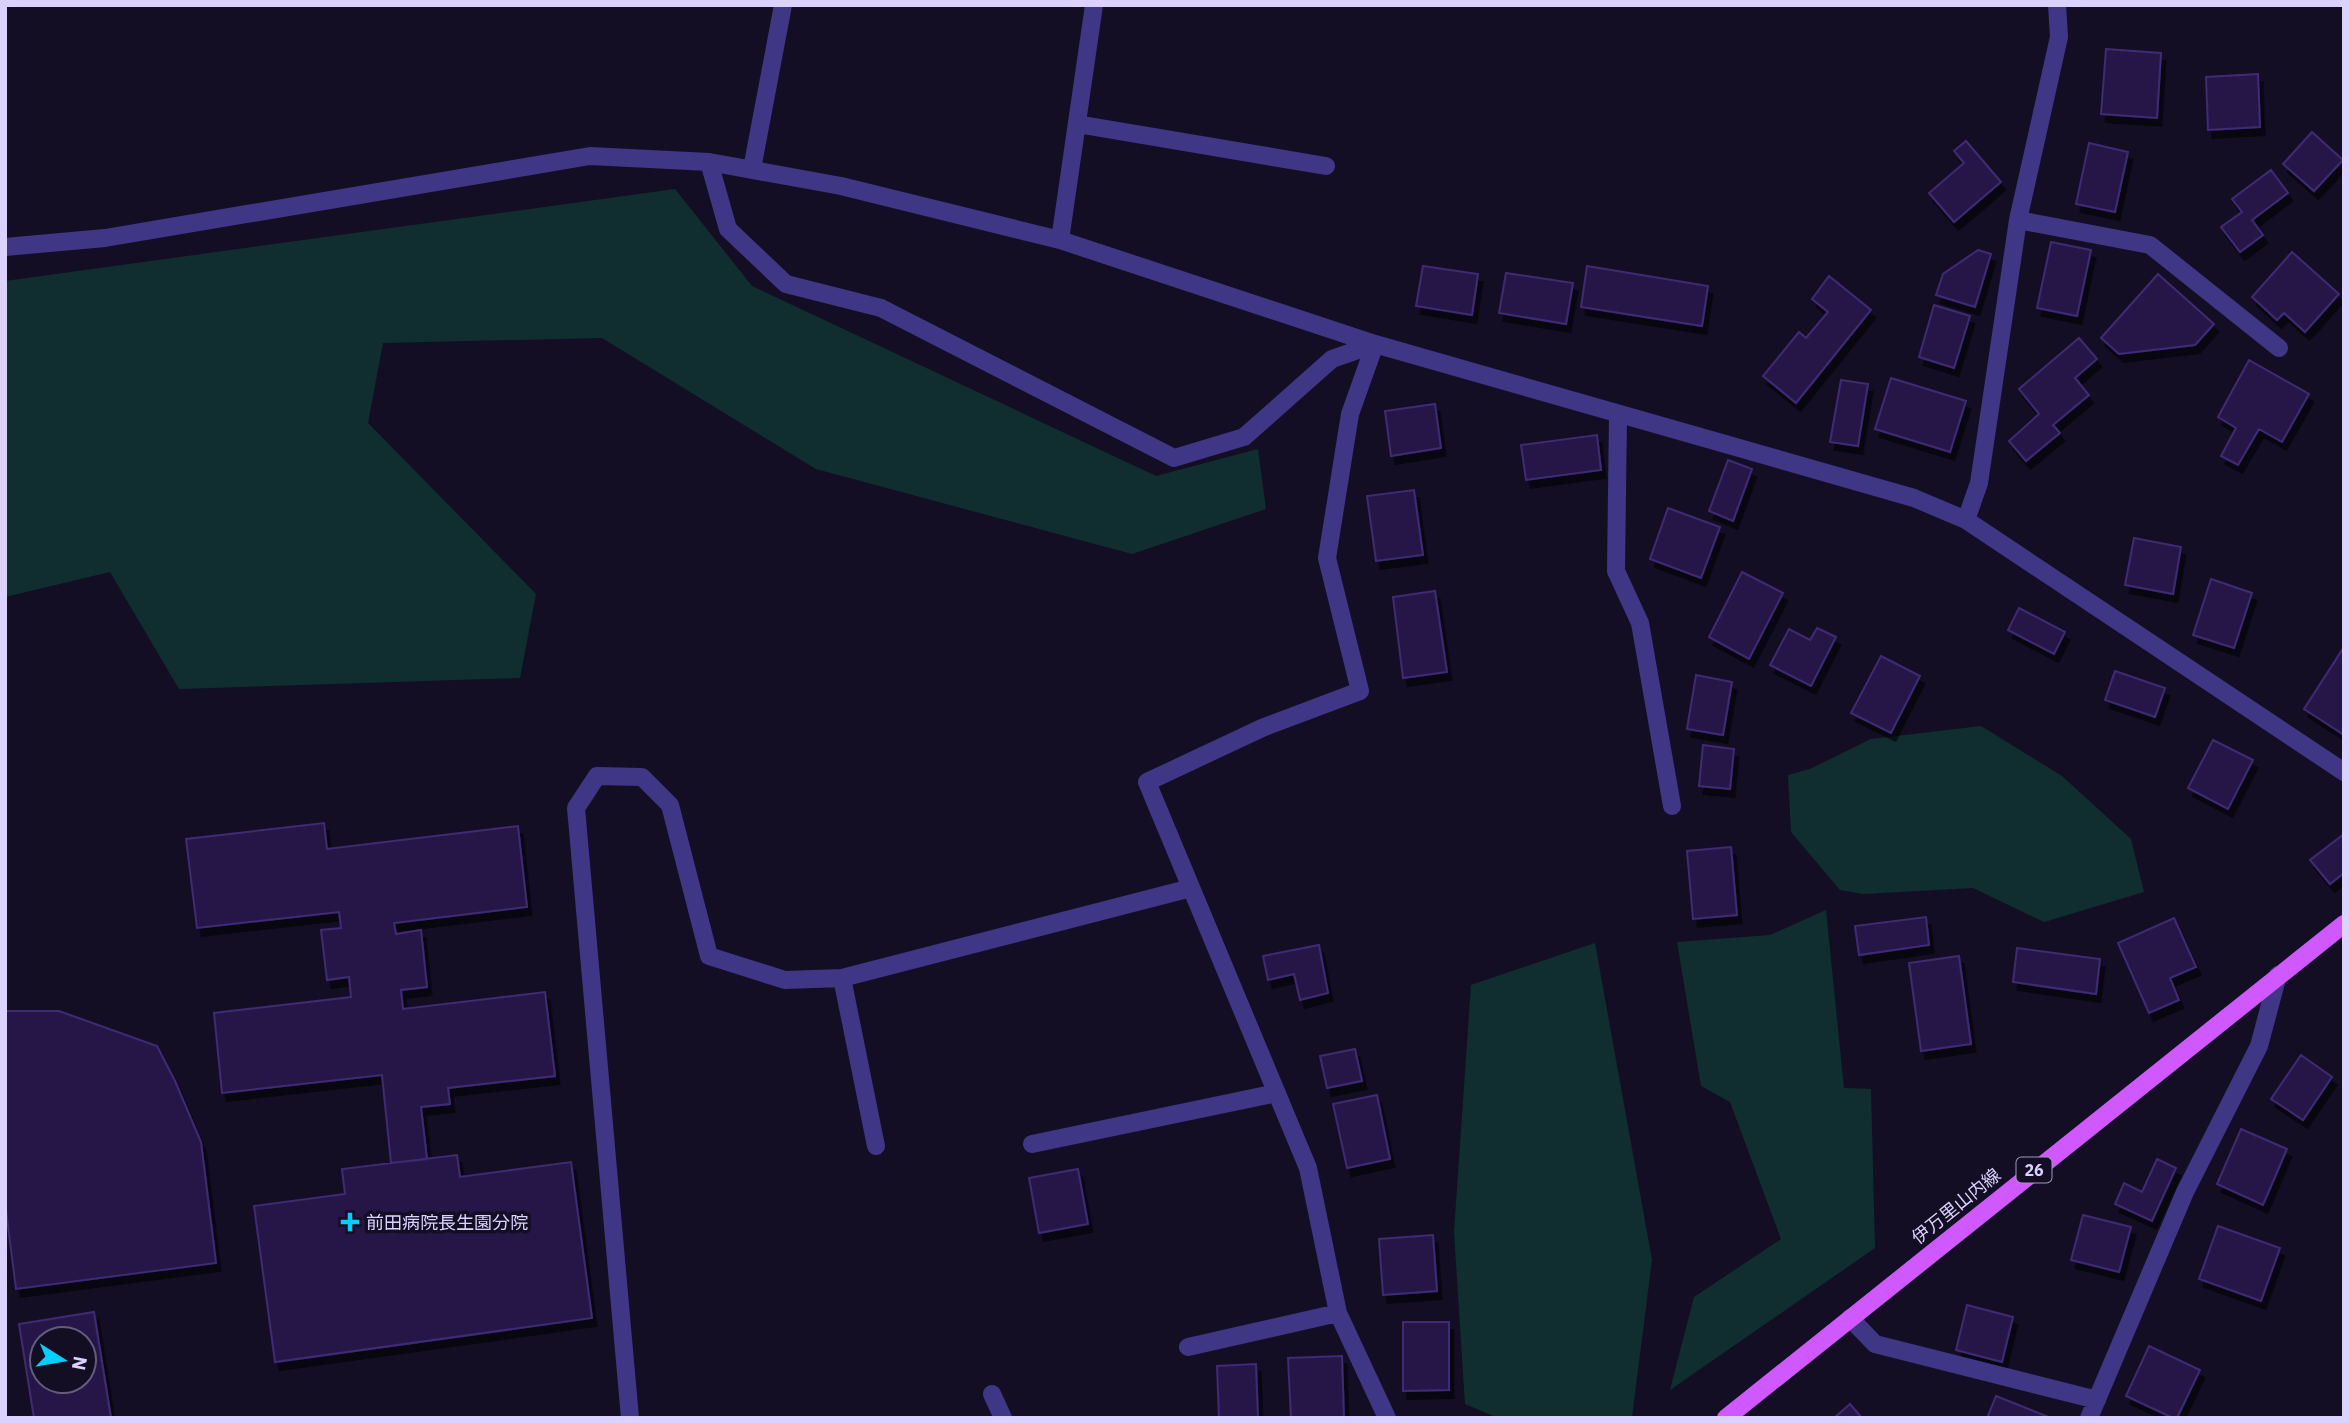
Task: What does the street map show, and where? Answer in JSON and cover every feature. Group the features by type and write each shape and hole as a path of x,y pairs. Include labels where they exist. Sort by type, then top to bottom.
{"main road":[{"name":"伊万里山内線","path":"1726,1418 2344,924"}],"street":[{"path":"752,169 783,5"},
{"path":"1060,240 1094,5"},
{"path":"1966,520 1979,483 2018,220 2059,37 2057,5"},
{"path":"1077,124 1325,166"},
{"path":"5,247 105,238 590,156 709,162 841,186 1060,240 1375,344 1914,498 1966,520 2344,772"},
{"path":"709,162 728,229 786,284 881,308 1174,457 1244,437 1332,359 1375,344"},
{"path":"2018,220 2150,245 2279,348"},
{"path":"1375,344 1350,414 1327,558 1360,691 1262,728 1147,782 1308,1168 1338,1313 1387,1418"},
{"path":"1618,414 1616,571 1640,623 1672,806"},
{"path":"630,1418 576,808 597,776 642,777 670,805 709,956 785,980 842,978 1191,888"},
{"path":"2089,1418 2185,1192 2259,1046 2278,975"},
{"path":"842,978 876,1146"},
{"path":"1032,1144 1277,1093"},
{"path":"1188,1347 1338,1313"},
{"path":"1850,1318 1875,1344 2097,1400"},
{"path":"992,1394 1003,1418"}],"green space":[{"path":"675,189 752,286 1156,476 1258,449 1266,509 1132,554 816,469 602,338 383,343 368,423 536,594 520,678 179,689 110,572 5,597 5,281"},
{"path":"1981,726 2062,776 2131,839 2144,892 2044,922 1973,888 1863,894 1840,890 1791,832 1788,775 1810,769 1871,739"},
{"path":"1826,910 1844,1088 1871,1089 1875,1248 1670,1390 1694,1297 1781,1239 1730,1102 1701,1086 1677,942 1770,935"},
{"path":"1595,943 1652,1260 1632,1417 1498,1418 1465,1404 1454,1232 1471,985"}],"building":[{"path":"2106,49 2161,53 2157,118 2101,114"},
{"path":"2258,74 2260,127 2208,130 2206,77"},
{"path":"2312,132 2343,160 2314,191 2283,164"},
{"path":"1966,141 2001,182 1954,222 1929,193 1964,163 1954,151"},
{"path":"2089,143 2128,152 2115,212 2076,204"},
{"path":"2271,170 2288,193 2252,220 2263,235 2240,252 2221,227 2242,212 2232,199"},
{"path":"2051,242 2091,250 2077,316 2037,308"},
{"path":"1978,250 1991,254 1975,307 1936,295 1943,274"},
{"path":"2292,252 2339,294 2305,332 2284,313 2277,320 2252,297"},
{"path":"1423,266 1478,274 1472,315 1416,306"},
{"path":"1587,266 1708,286 1702,326 1581,307"},
{"path":"1506,273 1573,283 1566,324 1499,313"},
{"path":"2158,274 2214,324 2195,345 2119,354 2101,338"},
{"path":"1829,276 1871,310 1796,403 1763,376 1799,332 1806,338 1828,312 1812,299"},
{"path":"1934,305 1970,316 1954,368 1919,357"},
{"path":"2079,338 2097,359 2075,378 2089,395 2053,425 2060,433 2026,461 2009,441 2039,414 2019,389"},
{"path":"2249,360 2309,394 2282,442 2259,429 2238,465 2221,456 2236,428 2218,417"},
{"path":"1891,378 1966,401 1950,452 1875,429"},
{"path":"1841,380 1868,384 1858,446 1830,442"},
{"path":"1435,404 1441,448 1391,456 1385,411"},
{"path":"1597,435 1601,470 1526,480 1521,445"},
{"path":"1728,460 1752,469 1733,521 1709,511"},
{"path":"1414,490 1423,555 1376,561 1367,496"},
{"path":"1668,508 1720,527 1701,578 1650,559"},
{"path":"2134,538 2181,547 2173,594 2125,585"},
{"path":"1742,572 1783,593 1749,659 1709,637"},
{"path":"2211,579 2252,593 2234,648 2193,635"},
{"path":"1435,591 1447,672 1403,678 1393,597"},
{"path":"2019,608 2065,632 2054,654 2008,630"},
{"path":"1817,628 1836,637 1811,686 1770,665 1789,629 1810,640"},
{"path":"2344,647 2344,735 2304,709"},
{"path":"1881,656 1920,676 1891,733 1851,713"},
{"path":"2115,671 2165,688 2155,717 2105,700"},
{"path":"1696,675 1732,682 1723,735 1687,729"},
{"path":"2213,740 2253,760 2228,809 2188,788"},
{"path":"1703,745 1734,749 1730,789 1699,786"},
{"path":"324,823 327,849 518,826 527,907 394,923 396,934 421,930 427,987 401,990 403,1009 545,992 555,1076 448,1088 450,1104 421,1107 427,1159 391,1163 382,1075 222,1093 214,1013 351,997 349,977 327,980 321,930 341,928 339,912 197,928 186,839"},
{"path":"2344,834 2344,873 2330,884 2310,860"},
{"path":"1731,847 1737,915 1693,919 1687,851"},
{"path":"1926,917 1929,945 1859,955 1855,926"},
{"path":"2174,918 2196,967 2170,978 2179,1000 2149,1013 2118,943"},
{"path":"1319,945 1328,993 1300,1000 1294,974 1268,980 1263,956"},
{"path":"2017,948 2100,959 2096,994 2013,982"},
{"path":"1959,956 1971,1044 1921,1051 1909,963"},
{"path":"5,1011 59,1011 157,1046 201,1142 216,1263 16,1289 5,1203"},
{"path":"1355,1049 1362,1081 1327,1088 1320,1056"},
{"path":"2301,1055 2332,1077 2303,1120 2271,1099"},
{"path":"1377,1095 1390,1159 1347,1168 1333,1104"},
{"path":"2241,1129 2287,1149 2263,1205 2217,1184"},
{"path":"457,1155 460,1177 571,1162 592,1318 275,1362 254,1206 345,1194 342,1169"},
{"path":"2157,1159 2176,1168 2152,1221 2115,1204 2124,1183 2142,1192"},
{"path":"1078,1169 1088,1224 1039,1233 1029,1178"},
{"path":"2083,1215 2131,1227 2119,1272 2071,1260"},
{"path":"2218,1226 2280,1248 2261,1301 2199,1279"},
{"path":"1433,1235 1437,1291 1383,1295 1379,1239"},
{"path":"1967,1305 2013,1317 2002,1362 1956,1350"},
{"path":"94,1312 96,1325 28,1325 28,1380 19,1324"},
{"path":"1403,1322 1449,1322 1449,1390 1403,1391"},
{"path":"98,1337 111,1418 34,1418 30,1395 98,1395"},
{"path":"2149,1346 2200,1370 2177,1418 2126,1396"},
{"path":"1342,1356 1344,1418 1291,1418 1288,1358"},
{"path":"1256,1364 1258,1418 1219,1418 1217,1366"},
{"path":"1996,1396 2051,1418 1987,1418"},
{"path":"1850,1404 1862,1418 1834,1418"}],"place":[{"name":"前田病院長生園分院","path":"350,1222"}]}
